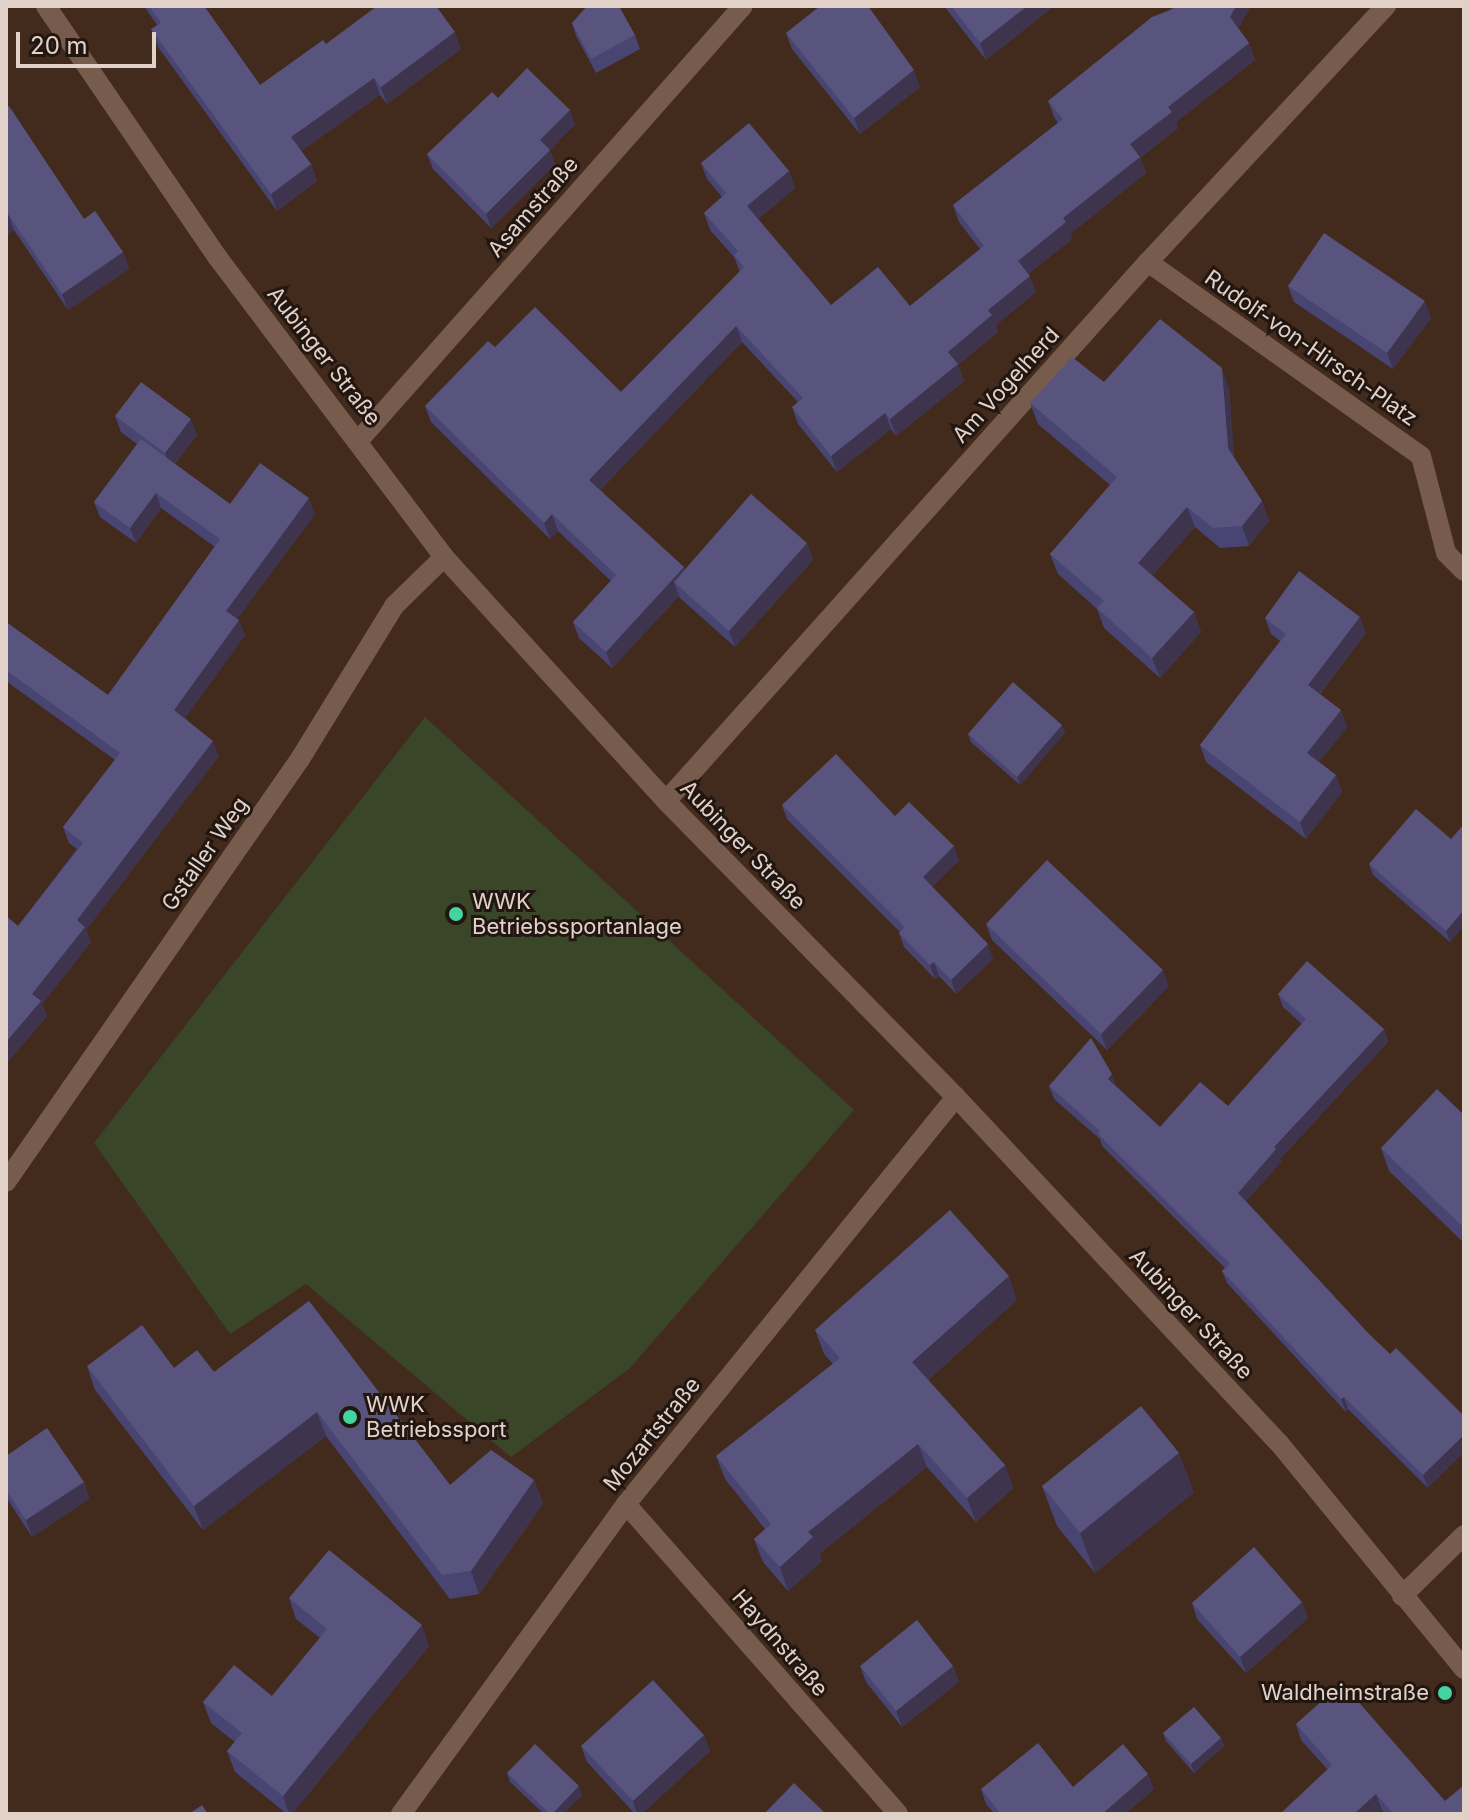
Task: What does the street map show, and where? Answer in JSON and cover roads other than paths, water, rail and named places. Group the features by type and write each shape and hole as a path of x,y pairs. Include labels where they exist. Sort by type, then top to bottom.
{"street":[{"name":"Aubinger Straße","path":"46,6 218,258 359,440 444,557 666,801 956,1097 1279,1443 1464,1669"},
{"name":"Asamstraße","path":"359,440 743,6"},
{"name":"Am Vogelherd","path":"666,801 1148,262 1386,6"},
{"name":"Rudolf-von-Hirsch-Platz","path":"1148,262 1421,456 1446,553 1464,571"},
{"name":"Gstaller Weg","path":"6,1182 300,759 394,606 444,557"},
{"name":"Mozartstraße","path":"401,1814 626,1504 956,1097"},
{"name":"Haydnstraße","path":"626,1504 898,1814"},
{"path":"1402,1596 1464,1535"}],"place":[{"name":"WWK Betriebssportanlage","path":"456,914"},
{"name":"WWK Betriebssport","path":"350,1417"},
{"name":"Waldheimstraße","path":"1445,1693"}]}
